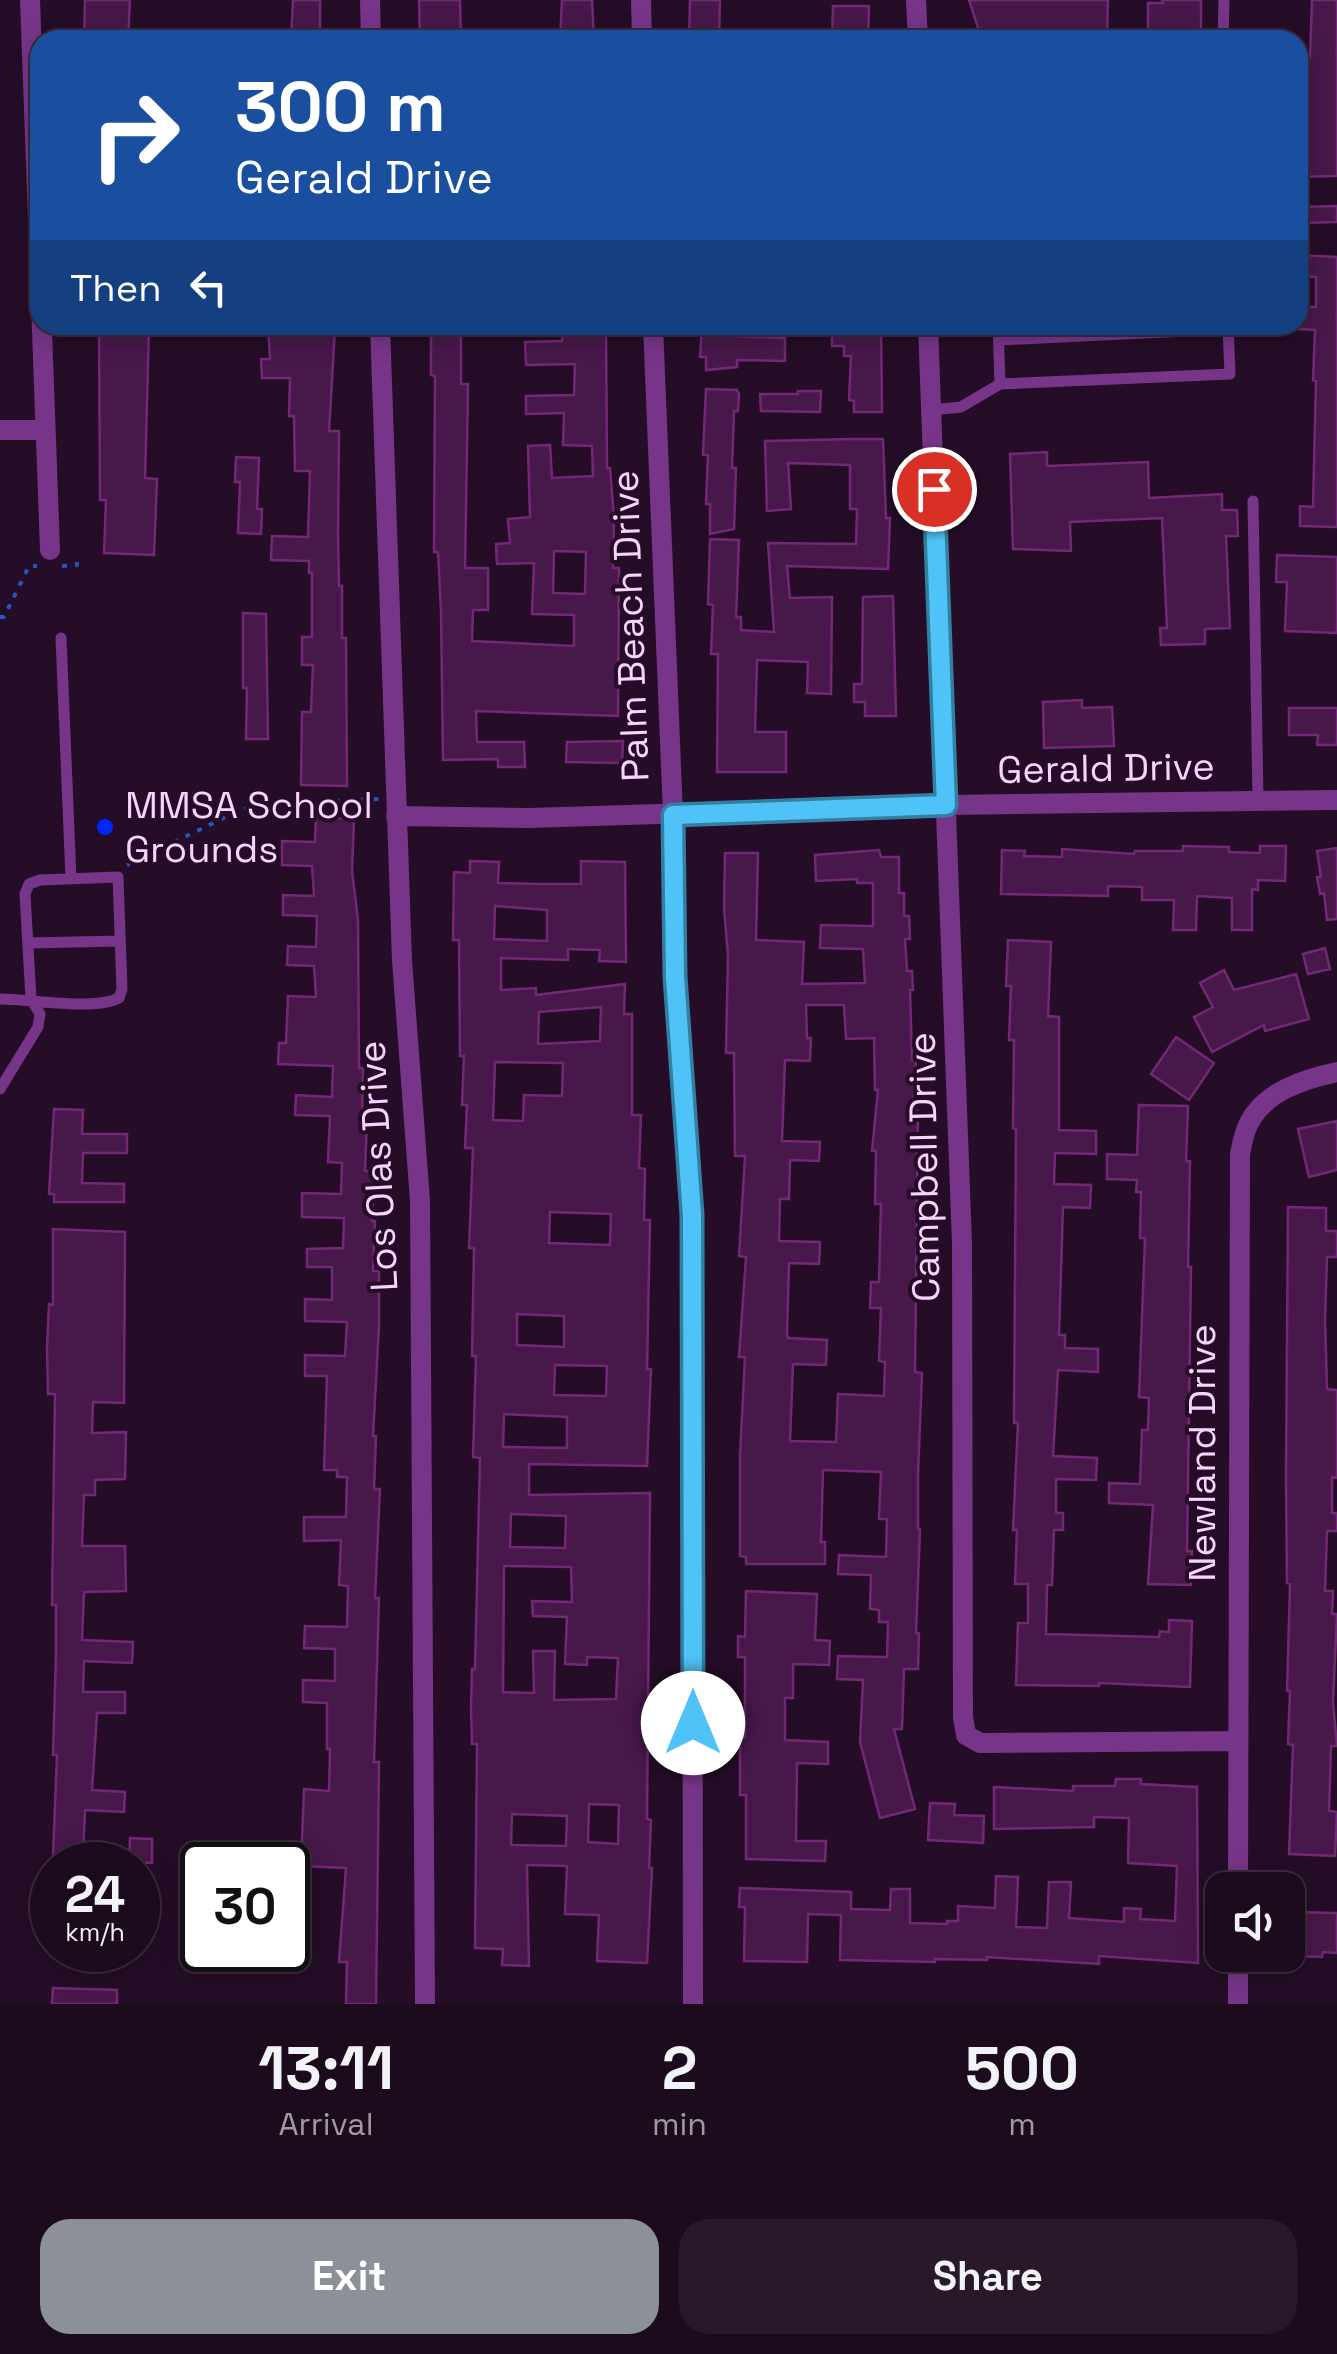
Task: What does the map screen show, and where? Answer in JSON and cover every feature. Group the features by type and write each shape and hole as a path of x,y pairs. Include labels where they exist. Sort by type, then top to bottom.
{"street":[{"path":"30,0 31,30"},
{"path":"370,0 371,30"},
{"path":"641,0 642,30"},
{"path":"916,0 918,30"},
{"path":"40,335 52,560"},
{"name":"Los Olas Drive","path":"380,335 402,960 421,1218 425,2004"},
{"name":"Palm Beach Drive","path":"654,335 673,815 675,977 692,1215 693,2004"},
{"name":"Campbell Drive","path":"928,335 962,1244 966,1734 980,1743 1238,1741"},
{"path":"0,430 43,430"},
{"name":"Gerald Drive","path":"396,807 673,815 946,805 1337,800"},
{"name":"Newland Drive","path":"1238,1872 1240,1154 1248,1124 1262,1106 1283,1089 1337,1072"},
{"path":"1238,1972 1238,2004"}],"lane":[{"path":"1222,30 1224,0"},
{"path":"998,335 1000,384"},
{"path":"998,340 1086,335"},
{"path":"932,410 961,407 1000,384 1230,374 1228,335"},
{"path":"1253,501 1258,801"},
{"path":"61,638 71,879"},
{"path":"0,999 31,999 106,1004 118,998 122,989 118,876 40,880 30,884 26,894 31,999 40,1014 38,1028 0,1089"},
{"path":"28,943 120,940"}],"path":[{"path":"0,617 29,566 52,560 77,566 77,560"},
{"path":"118,876 130,862 240,810 262,804 396,807"}],"building":[{"path":"85,0 130,0 128,30 84,30"},
{"path":"293,0 320,0 320,30 292,30"},
{"path":"419,0 460,0 461,30 420,30"},
{"path":"562,0 592,0 594,30 560,30"},
{"path":"690,0 720,0 719,30 689,30"},
{"path":"969,0 1108,0 1107,30 979,30"},
{"path":"1162,0 1201,0 1201,30 1148,30 1148,3 1163,3"},
{"path":"1312,0 1337,0 1337,176 1308,177"},
{"path":"833,6 869,6 868,30 832,30"},
{"path":"1337,206 1337,222 1308,223 1308,207"},
{"path":"1308,256 1337,257 1337,527 1300,526 1300,506 1313,507 1315,330 1308,330 1308,307 1316,307 1316,277 1308,277"},
{"path":"99,335 149,335 145,478 157,479 154,555 104,553 106,500 100,500"},
{"path":"269,335 335,335 329,431 339,431 339,586 342,638 346,638 347,786 301,785 302,712 311,712 313,665 302,665 302,637 312,637 312,573 309,561 271,560 272,536 308,537 310,471 295,471 294,416 289,416 290,378 262,378 261,359 270,359"},
{"path":"431,335 461,335 461,384 468,384 465,568 488,568 488,610 473,610 472,641 574,646 574,615 532,614 534,563 497,564 496,544 510,543 508,519 530,517 528,446 550,445 552,478 593,476 592,446 563,445 564,413 526,414 526,396 574,395 575,364 526,365 525,342 562,341 562,335 606,335 607,468 614,518 613,568 619,568 618,716 476,711 477,742 524,742 525,767 498,767 498,759 443,760 441,611 438,552 434,552 435,376 431,375","holes":["554,551 586,552 585,594 553,593"]},
{"path":"701,335 785,338 785,361 737,360 737,367 706,370 706,357 700,357"},
{"path":"832,335 881,335 882,412 854,412 854,401 849,400 851,356 844,356 844,346 832,346"},
{"path":"706,389 737,390 739,394 738,411 734,411 734,529 710,534 710,504 706,504 708,455 703,455"},
{"path":"821,391 820,412 761,411 760,394"},
{"path":"883,439 886,518 890,518 888,569 787,566 790,598 832,597 831,694 807,693 808,662 757,660 755,732 786,732 786,772 717,772 718,654 711,654 710,539 739,540 736,617 741,617 741,630 774,632 768,543 856,544 857,509 850,509 850,465 788,463 791,509 767,511 765,441"},
{"path":"1047,452 1047,466 1148,462 1149,498 1222,494 1222,510 1237,510 1238,536 1226,536 1230,628 1205,629 1205,644 1161,645 1160,628 1167,628 1162,518 1070,522 1071,551 1013,549 1010,454"},
{"path":"236,457 259,458 257,509 262,509 261,534 238,533 240,482 235,482"},
{"path":"1277,555 1337,557 1337,633 1285,631 1287,582 1276,582"},
{"path":"893,596 896,716 865,716 865,702 854,702 854,684 862,684 863,597"},
{"path":"243,613 266,614 268,739 246,739"},
{"path":"1082,700 1082,708 1112,707 1114,746 1044,748 1043,702"},
{"path":"1289,708 1337,708 1337,745 1317,745 1318,735 1289,735"},
{"path":"623,741 622,763 566,762 567,742"},
{"path":"316,817 354,819 352,871 358,920 359,1068 363,1068 362,1120 367,1120 365,1171 374,1171 373,1271 379,1271 373,1436 374,1489 380,1489 375,1598 379,1598 374,1762 379,1762 376,2004 346,2004 347,1962 339,1962 346,1868 310,1866 310,1842 302,1842 304,1789 329,1791 330,1749 327,1703 303,1702 303,1680 335,1681 335,1649 304,1648 305,1626 347,1627 348,1586 339,1585 341,1540 304,1541 304,1517 346,1517 347,1477 337,1477 337,1470 324,1470 327,1376 305,1376 305,1355 345,1356 347,1322 305,1321 305,1299 332,1300 332,1267 307,1267 307,1249 343,1248 344,1218 302,1217 302,1193 341,1194 342,1163 328,1162 330,1116 295,1115 296,1095 332,1097 333,1066 278,1064 279,1043 286,1043 288,996 316,997 314,966 287,965 288,946 316,947 317,916 283,915 283,895 314,896 312,866 282,865 282,841 315,842"},
{"path":"1183,846 1229,847 1229,852 1260,853 1260,846 1286,846 1285,881 1258,880 1258,890 1252,889 1252,930 1232,930 1232,898 1197,896 1196,930 1173,930 1174,900 1142,900 1142,887 1108,886 1108,896 1001,894 1002,850 1025,851 1024,856 1062,857 1062,849 1134,854 1183,851"},
{"path":"1337,848 1337,919 1327,920 1324,893 1320,894 1317,877 1321,877 1317,851"},
{"path":"879,850 881,857 899,857 899,893 904,893 904,916 909,916 910,939 905,939 913,990 913,1110 918,1111 915,1372 922,1373 919,1633 918,1669 904,1669 902,1729 894,1729 915,1809 880,1818 860,1742 863,1680 837,1679 838,1656 887,1657 888,1622 879,1622 879,1610 870,1609 871,1575 838,1574 839,1555 886,1557 887,1519 879,1519 881,1472 823,1470 821,1542 825,1542 825,1564 746,1564 746,1557 740,1556 745,1357 739,1357 746,1257 739,1256 745,1156 735,1156 734,1053 726,1053 725,853 758,853 756,940 804,942 802,984 865,983 863,949 820,948 821,925 873,926 873,883 857,883 857,879 816,881 815,855","holes":["806,1005 844,1005 846,1039 874,1038 878,1090 872,1151 876,1151 875,1204 881,1204 879,1282 871,1282 870,1308 881,1308 879,1361 885,1362 884,1396 838,1394 836,1442 790,1441 793,1364 826,1365 827,1340 788,1338 787,1334 789,1263 819,1264 820,1242 779,1241 780,1199 789,1199 790,1160 819,1161 820,1142 782,1141 785,1060 810,1061"]},
{"path":"470,861 499,862 498,883 581,884 581,861 625,862 626,962 599,961 600,950 568,949 568,960 501,958 501,990 536,988 536,995 625,984 624,1014 632,1014 632,1115 641,1115 639,1168 645,1169 644,1220 650,1220 647,1466 529,1464 529,1495 650,1493 647,1819 651,1820 652,1868 647,1963 597,1961 599,1915 565,1914 567,1866 527,1865 529,1966 502,1965 503,1949 475,1948 477,1744 472,1744 471,1707 480,1458 473,1457 474,1248 469,1248 473,1148 465,1148 467,1105 462,1105 459,940 453,940 454,872 470,873","holes":["495,906 547,910 547,941 494,939","601,1007 600,1041 538,1044 539,1012","495,1062 563,1063 562,1096 524,1095 523,1121 493,1120","550,1212 611,1214 610,1245 549,1243","517,1314 564,1316 564,1347 517,1345","555,1365 607,1366 606,1396 554,1395","504,1414 567,1417 567,1448 503,1447","511,1514 566,1516 565,1548 510,1547","504,1566 571,1567 572,1602 532,1601 533,1616 567,1617 565,1664 587,1665 587,1657 618,1658 616,1699 554,1700 555,1651 533,1651 534,1693 503,1692","589,1804 619,1805 618,1844 588,1842","512,1814 567,1816 566,1846 511,1845"]},
{"path":"1008,940 1051,942 1048,1016 1059,1017 1059,1130 1096,1131 1096,1154 1055,1153 1054,1184 1091,1185 1090,1208 1063,1207 1059,1335 1065,1335 1065,1348 1098,1349 1098,1372 1058,1370 1053,1456 1097,1458 1096,1480 1056,1479 1056,1513 1063,1513 1063,1530 1054,1530 1046,1634 1159,1637 1160,1631 1169,1632 1169,1620 1192,1621 1190,1687 1016,1685 1018,1623 1028,1623 1028,1584 1015,1584 1017,1530 1013,1530 1018,1423 1014,1423 1016,1129 1014,1040 1009,1040 1011,986 1006,986"},
{"path":"1325,948 1330,969 1308,974 1303,954"},
{"path":"1224,970 1234,990 1296,974 1309,1019 1265,1031 1264,1025 1212,1052 1194,1017 1213,1007 1200,983"},
{"path":"1176,1037 1214,1063 1189,1100 1151,1074"},
{"path":"1139,1105 1188,1106 1186,1161 1190,1161 1191,1267 1187,1551 1192,1551 1191,1585 1148,1584 1153,1505 1109,1503 1109,1483 1140,1484 1142,1430 1148,1430 1149,1398 1139,1397 1145,1238 1140,1238 1141,1192 1136,1192 1137,1180 1107,1179 1107,1154 1137,1155"},
{"path":"54,1109 83,1110 82,1134 127,1134 127,1153 83,1153 82,1183 124,1184 124,1202 54,1202 54,1194 49,1194"},
{"path":"1337,1121 1337,1170 1309,1177 1298,1129"},
{"path":"1288,1207 1326,1208 1326,1231 1337,1231 1337,1257 1327,1257 1325,1320 1327,1389 1337,1390 1337,1478 1332,1477 1332,1513 1337,1513 1337,1531 1327,1531 1325,1591 1333,1591 1332,1614 1337,1614 1333,1702 1337,1746 1331,1746 1329,1811 1337,1812 1335,1856 1289,1854 1293,1745 1288,1744 1287,1691"},
{"path":"53,1229 125,1232 124,1403 93,1402 92,1433 126,1432 125,1479 95,1480 95,1495 84,1495 82,1546 125,1546 126,1591 84,1592 82,1640 133,1642 132,1663 84,1661 83,1692 125,1692 125,1713 97,1713 92,1790 125,1792 124,1812 85,1810 84,1842 54,1842 57,1755 53,1755 56,1605 52,1605 55,1394 48,1394 47,1346 49,1304 53,1305"},
{"path":"746,1591 817,1594 815,1640 830,1641 829,1665 793,1664 793,1698 785,1698 785,1740 828,1742 828,1764 797,1763 796,1841 826,1841 825,1861 746,1859 746,1795 740,1795 745,1657 738,1657 738,1636 745,1637"},
{"path":"1116,1779 1197,1787 1198,1963 1099,1956 1099,1964 987,1957 935,1962 840,1960 841,1915 808,1914 807,1962 744,1961 745,1907 739,1907 740,1888 851,1892 851,1909 890,1910 891,1889 910,1889 910,1923 947,1924 958,1921 958,1906 995,1908 996,1876 1018,1877 1016,1927 1047,1928 1049,1882 1071,1882 1069,1918 1124,1922 1124,1908 1141,1909 1140,1919 1175,1921 1177,1866 1128,1863 1129,1818 1094,1817 1094,1827 994,1829 994,1787 1073,1791 1073,1786 1115,1786"},
{"path":"930,1803 955,1804 954,1815 984,1816 983,1843 928,1840"},
{"path":"130,1838 152,1839 152,1842 130,1842"},
{"path":"1305,1912 1337,1913 1337,1953 1323,1952 1322,1957 1305,1956"},
{"path":"53,1988 117,1990 117,2004 52,2004"}],"place":[{"name":"MMSA School Grounds","path":"105,827"}],"route":[{"path":"693,1723 692,1215 675,977 673,815 946,805 934,489"}]}
